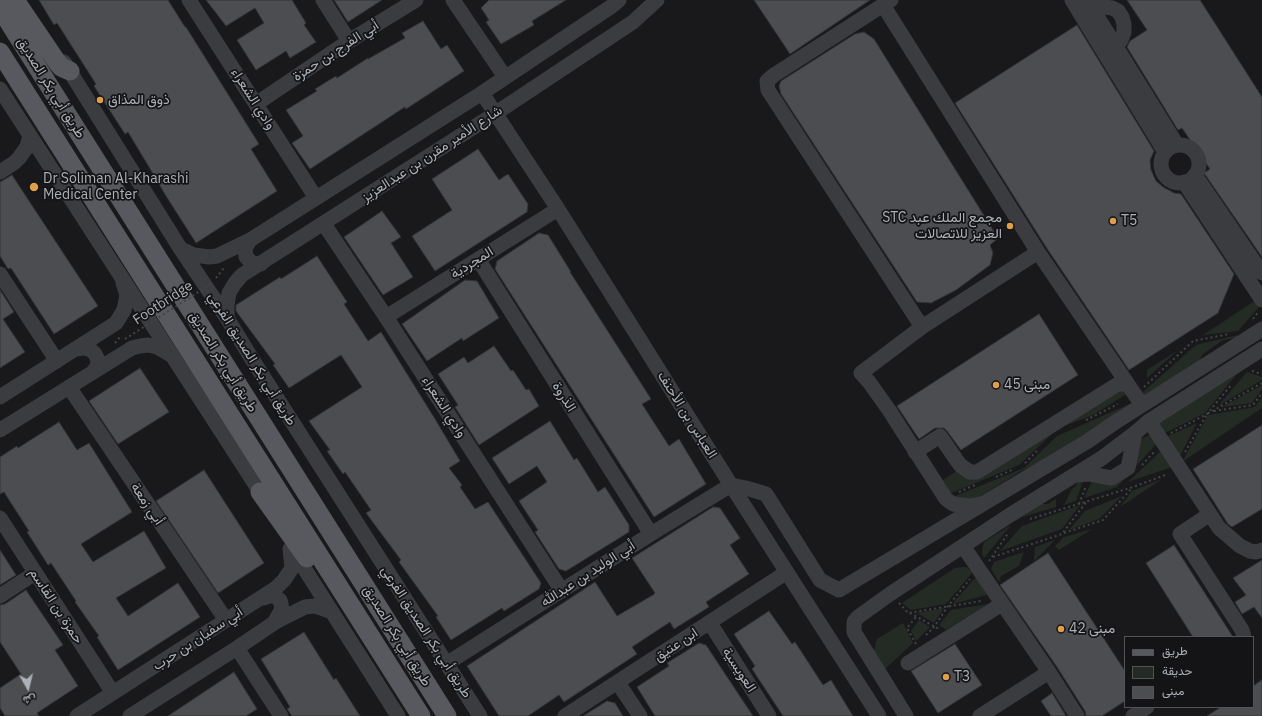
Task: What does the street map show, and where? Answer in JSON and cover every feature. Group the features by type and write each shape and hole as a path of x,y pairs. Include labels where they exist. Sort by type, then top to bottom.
{"main road":[{"path":"15,0 57,62 61,67 70,71"},
{"name":"طريق أبي بكر الصديق","path":"0,8 448,716"},
{"name":"طريق أبي بكر الصديق","path":"0,52 421,716"},
{"path":"260,492 418,716"}],"street":[{"name":"طريق أبي بكر الصديق الفرعي","path":"26,0 180,248 227,318 480,716"},
{"name":"وادي الشعراء","path":"189,0 316,198"},
{"path":"323,0 349,42"},
{"name":"أبي الفرج بن حمزة","path":"256,104 349,42 416,0"},
{"path":"453,0 505,77"},
{"name":"شارع الأمير مقرن بن عبدالعزيز","path":"227,318 229,293 242,275 496,113 633,22 657,0"},
{"path":"1072,0 1171,148"},
{"name":"شارع الأمير مقرن بن عبدالعزيز","path":"180,248 194,255 209,257 217,256 250,240 482,93 613,2"},
{"path":"922,327 768,90 767,81 887,2 1038,252 1142,405"},
{"path":"1090,4 1116,46 1171,148"},
{"path":"1090,4 1112,8 1118,11 1122,17 1124,32 1121,40 1116,46"},
{"path":"0,89 260,492 289,544 398,716"},
{"name":"العباس بن الأحنف","path":"482,93 558,209 731,485 879,716"},
{"path":"0,172 19,158 27,147 30,135"},
{"path":"1183,145 1189,147 1198,157 1198,169 1189,179 1172,181 1163,174 1160,163 1171,148 1183,145"},
{"path":"1189,179 1262,273"},
{"path":"1189,179 1262,300"},
{"name":"المجردية","path":"386,317 558,209"},
{"name":"وادي الشعراء","path":"324,224 386,317 562,591"},
{"path":"250,240 245,248 246,257 252,263 261,264"},
{"path":"984,504 961,506 953,504 946,499 869,382 861,373 922,327 1038,252"},
{"name":"الذروة","path":"478,260 651,534"},
{"path":"0,274 57,361"},
{"path":"0,397 116,323 124,310 127,295 123,280"},
{"path":"731,485 766,494 820,580 830,587 839,590 1088,441 1255,327"},
{"path":"0,430 132,348 140,346 157,347 172,356"},
{"path":"76,349 90,349 95,354 98,360 97,367 93,372"},
{"path":"906,716 854,632 854,622 858,617 963,546 1083,474 1149,420 1262,349"},
{"path":"915,452 940,436 960,465 970,472 977,472 1118,384 1131,388"},
{"name":"أبي زمعة","path":"69,387 226,620"},
{"path":"1149,420 1220,528 1240,546 1250,551 1256,552 1262,550"},
{"path":"1083,474 1112,478 1128,468 1135,433"},
{"path":"1088,441 1079,454 1086,461 1102,458"},
{"name":"أبي الوليد بن عبدالله","path":"446,664 731,485"},
{"path":"1210,514 1180,534 1242,630 1244,636"},
{"name":"حمزة بن القاسم","path":"0,518 113,693"},
{"name":"أبي سفيان بن حرب","path":"77,716 226,620 263,598 284,580 292,568 289,544"},
{"path":"963,546 1049,672 1077,716"},
{"name":"ابن عتيق","path":"565,716 788,572"},
{"path":"0,596 35,573"},
{"path":"263,598 273,595 280,600 282,609 274,622"},
{"path":"908,663 951,636 1000,601"},
{"name":"أبي سفيان بن حرب","path":"130,716 237,648 274,622 305,607 315,606 332,612"},
{"name":"العويسية","path":"710,623 769,716"},
{"path":"237,648 281,716"},
{"path":"980,716 1049,672"},
{"path":"618,683 640,716"},
{"path":"1133,716 1145,708"}],"path":[{"name":"Footbridge","path":"125,340 211,284 223,268 228,265"},
{"path":"1255,327 1262,307"},
{"path":"1131,388 1141,390 1193,341 1230,334"},
{"path":"1251,370 1262,374"},
{"path":"1030,519 1133,487 1179,467 1207,414 1236,380"},
{"path":"1161,438 1262,384"},
{"path":"1212,411 1253,405 1262,393"},
{"path":"1079,504 1083,474"},
{"path":"992,557 1103,520 1133,487"},
{"path":"1062,534 1087,501"},
{"path":"926,636 948,606 992,557 1012,529"},
{"path":"890,594 908,613 951,636"},
{"path":"908,613 948,606 1000,601"},
{"path":"916,617 907,628 917,645 921,641"}],"green space":[{"path":"1256,300 1260,306 1238,331 1203,335"},
{"path":"1238,335 1235,338 1223,340 1203,354 1198,362 1143,398 1139,393 1143,392 1196,345"},
{"path":"1177,351 1147,378 1147,370"},
{"path":"1241,369 1205,413 1163,434 1157,423"},
{"path":"1247,372 1262,377 1262,380 1218,406"},
{"path":"1262,385 1262,389 1252,403 1222,407"},
{"path":"1120,386 1128,393 1093,415 1056,429"},
{"path":"1262,397 1262,408 1182,462 1208,415 1255,407"},
{"path":"1132,403 1131,406 1049,458 1021,471 978,498 971,500 953,497 1024,468 1057,436"},
{"path":"1197,423 1179,458 1166,437"},
{"path":"1053,433 1019,465 949,494 943,480 958,470 963,475"},
{"path":"1150,435 1159,441 1117,487 1084,498 1093,479 1110,482 1139,440"},
{"path":"1164,448 1175,466 1128,482"},
{"path":"1084,478 1076,501 1064,505 1078,480"},
{"path":"1162,479 1120,507 1132,491"},
{"path":"1122,496 1099,519 1069,530 1085,511"},
{"path":"1056,499 1056,507 1022,517 1041,504 1048,504"},
{"path":"1080,505 1062,529 1000,551 1022,526"},
{"path":"1011,525 984,558 982,550 984,542"},
{"path":"1092,529 1059,550 1055,546 1064,537"},
{"path":"1055,540 1034,561 1035,547"},
{"path":"1024,552 1019,566 1001,576 999,582 991,569 994,562"},
{"path":"967,567 972,573 946,604 911,610 902,603 955,568"},
{"path":"976,577 987,595 952,604"},
{"path":"988,604 946,630 939,625 951,610"},
{"path":"944,608 934,623 917,613"},
{"path":"919,620 930,627 916,641 911,631"},
{"path":"903,623 913,643 884,670 873,653 877,639"}],"building":[{"path":"39,0 168,0 259,144 251,149 277,191 196,243 128,132 125,134 94,86 96,84 57,23 54,25"},
{"path":"206,0 292,0 306,23 304,25 316,42 290,58 286,51 256,70 237,40 264,23 255,8 226,26"},
{"path":"334,0 382,0 348,22"},
{"path":"489,0 566,0 532,21 534,25 501,44 486,22 489,20 481,8"},
{"path":"754,0 870,0 790,54"},
{"path":"1127,0 1200,0 1262,97 1262,257 1204,173 1210,169 1182,128 1178,130 1127,47 1130,41 1147,30"},
{"path":"423,21 441,49 447,45 464,71 406,109 405,107 310,169 292,143 303,136 286,110 317,91 315,89 336,76 337,78 368,58 405,38 402,33"},
{"name":"T5","path":"1077,25 1154,151 1150,160 1151,170 1156,181 1174,193 1181,194 1234,274 1218,313 1129,370 1046,247 955,103"},
{"path":"864,32 874,39 998,238 990,245 993,253 990,265 956,290 931,303 917,302 781,94 779,86 781,81 855,34"},
{"path":"478,149 499,180 508,174 528,204 527,212 435,271 412,236 452,210 432,179"},
{"path":"12,175 98,306 54,334 11,268 8,269 0,256 0,182"},
{"path":"382,211 401,237 391,243 413,277 383,295 344,237"},
{"path":"539,233 548,235 651,399 642,404 669,446 679,439 706,484 654,517 495,269 497,261"},
{"path":"317,256 347,302 344,304 368,341 381,332 460,461 449,468 462,485 460,487 475,509 488,502 541,583 539,589 504,611 502,608 451,640 436,617 438,616 399,562 401,560 366,513 371,510 345,472 343,474 327,451 330,450 309,421 362,387 341,355 289,388 273,365 275,364 236,311 236,305"},
{"path":"465,280 477,281 499,318 463,341 462,338 427,361 402,324"},
{"path":"0,290 14,312 3,319 25,352 0,368"},
{"name":"مبنى 45","path":"1039,314 1078,375 961,450 944,428 935,428 919,439 897,406"},
{"path":"494,346 511,371 513,370 526,390 529,389 539,406 479,445 455,407 458,405 438,374 464,357 468,363"},
{"path":"140,368 169,412 118,444 89,401"},
{"path":"550,421 574,460 577,458 598,492 605,487 629,525 629,532 566,571 559,569 535,532 538,530 519,501 547,482 537,466 509,484 492,458"},
{"path":"59,422 77,450 89,443 132,512 81,544 93,562 144,531 166,568 116,598 128,616 178,583 200,617 118,670 97,637 99,636 75,602 76,601 51,563 48,565 27,532 29,531 4,492 0,494 0,457 17,446 18,448"},
{"path":"1262,425 1262,509 1232,527 1228,524 1193,469"},
{"path":"204,470 264,563 218,593 156,501"},
{"path":"713,507 720,508 740,538 730,545 749,574 706,602 709,607 674,629 670,622 632,647 637,654 564,702 559,695 528,716 499,716 467,666 595,582 617,616 653,595 655,593 632,558"},
{"path":"1174,545 1232,636 1192,636 1146,563"},
{"path":"0,550 16,575 0,585"},
{"name":"مبنى 42","path":"1048,553 1124,669 1124,702 1102,716 1086,716 1085,711 1057,667 1000,585"},
{"path":"1262,560 1262,618 1254,607 1242,614 1235,602 1246,595 1233,578"},
{"path":"26,590 63,645 55,650 78,686 37,713 39,716 5,716 0,708 0,688 21,674 0,642 0,605 5,604"},
{"path":"769,611 792,644 795,642 823,685 831,680 853,716 783,716 752,669 755,666 734,634"},
{"path":"304,632 334,680 336,678 360,716 292,716 287,709 290,707 261,659"},
{"path":"699,643 706,645 753,716 655,716 637,687 669,666 667,663"},
{"name":"T3","path":"955,644 982,685 938,713 911,671"},
{"path":"234,672 257,709 246,716 168,716"},
{"path":"1262,680 1262,716 1207,716 1219,708 1254,708 1254,685"},
{"path":"1052,693 1066,716 1051,716 1041,701"},
{"path":"607,701 615,703 623,716 583,716"}],"place":[{"name":"ذوق المذاق","path":"100,100"},
{"name":"Dr Soliman Al-Kharashi Medical Center","path":"34,187"},
{"name":"T5","path":"1113,221"},
{"name":"STC مجمع الملك عبد العزيز للاتصالات","path":"1010,226"},
{"name":"مبنى 45","path":"996,385"},
{"name":"مبنى 42","path":"1061,629"},
{"name":"T3","path":"946,677"}]}
